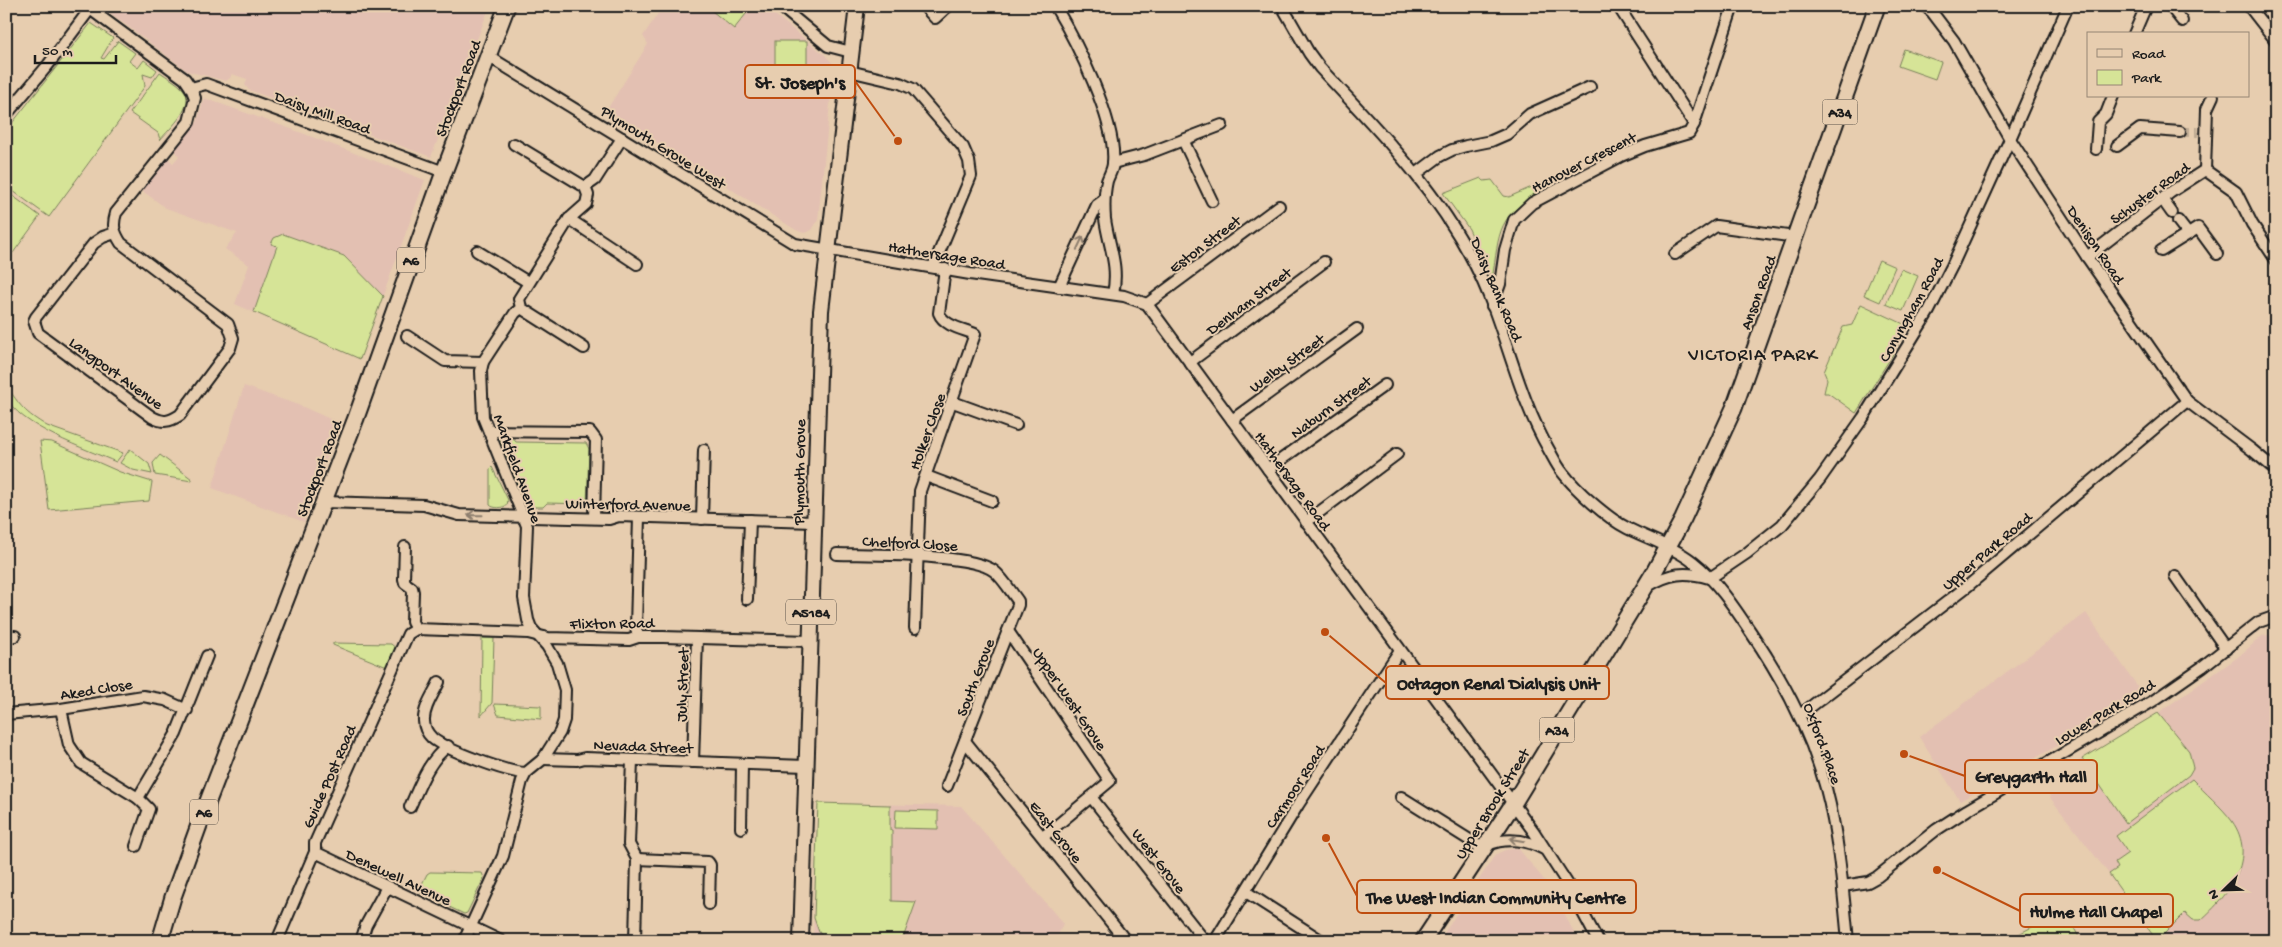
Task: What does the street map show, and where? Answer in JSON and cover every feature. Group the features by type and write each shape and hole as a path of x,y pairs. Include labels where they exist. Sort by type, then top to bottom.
{"highway":[{"name":"Stockport Road","path":"160,941 173,897 203,814 324,502 444,172 507,6"},
{"name":"Anson Road","path":"1601,656 1644,589 1668,547 1734,408 1877,6"},
{"name":"Upper Brook Street","path":"1423,941 1513,804 1601,656"}],"main road":[{"name":"Plymouth Grove","path":"801,941 821,311 857,6"}],"street":[{"path":"780,6 828,46 851,52"},
{"path":"924,6 935,18 948,6"},
{"path":"1055,6 1082,58 1108,124 1113,163 1104,200 1105,220 1117,278 1113,294"},
{"name":"Daisy Bank Road","path":"1282,6 1309,53 1320,68 1416,174 1454,227 1474,264 1492,306 1528,407 1541,436 1562,473 1588,499 1623,526 1668,547"},
{"path":"1618,6 1694,124"},
{"path":"1694,124 1733,6"},
{"name":"Denison Road","path":"1925,6 1932,12 1954,41 2010,139 2087,257 2187,401 2276,470"},
{"name":"Conyngham Road","path":"1710,578 1747,553 1782,525 1820,479 1854,432 1929,310 2010,139 2068,6"},
{"path":"2135,32 2146,6"},
{"path":"2170,6 2182,21"},
{"path":"2252,6 2251,9 2276,41"},
{"path":"6,115 48,65 88,7 164,62 184,79 191,88 194,98 192,113 188,122 116,213 113,223 115,233"},
{"name":"Plymouth Grove West","path":"488,56 795,244 829,251"},
{"path":"849,71 900,83 913,89 963,147 969,160 971,176 933,267"},
{"name":"Daisy Mill Road","path":"191,88 206,84 444,172"},
{"path":"1416,174 1440,156 1466,146 1491,142 1507,134 1530,114 1590,87"},
{"path":"2096,149 2098,122 2106,114 2112,98"},
{"name":"Schuster Road","path":"2205,170 2202,132 2207,109 2212,98"},
{"name":"Hanover Crescent","path":"1492,306 1500,284 1505,250 1514,220 1532,202 1621,156 1645,146 1689,133 1694,124"},
{"path":"1113,163 1144,155 1222,125"},
{"path":"2117,146 2140,129 2180,132"},
{"path":"585,187 595,180 622,138"},
{"path":"1183,140 1212,201"},
{"path":"514,144 585,187 588,195 586,204 569,219 528,282 519,300 522,308 584,348"},
{"name":"Schuster Road","path":"2087,257 2162,199 2205,170"},
{"name":"Schuster Road","path":"2205,170 2236,192 2252,224 2276,260"},
{"path":"2162,199 2188,234"},
{"path":"1059,288 1097,205 1104,200"},
{"name":"Eston Street","path":"1148,304 1279,206"},
{"path":"569,219 637,264"},
{"path":"1675,254 1716,226 1795,236"},
{"path":"2161,251 2198,228 2217,254"},
{"name":"Langport Avenue","path":"115,233 122,243 228,324 233,338 230,348 180,415 172,420 162,422 152,417 38,333 35,327 34,321 36,317 94,243 103,237 115,233"},
{"path":"478,251 528,282"},
{"name":"Hathersage Road","path":"829,251 1059,288 1113,294 1133,298 1148,304 1547,851 1567,883 1598,941"},
{"name":"Denham Street","path":"1190,362 1324,262"},
{"name":"Holker Close","path":"915,628 920,491 953,402 975,334 949,324 942,318 939,312 945,269"},
{"path":"407,336 445,360 483,362 515,313 522,308"},
{"name":"Welby Street","path":"1232,420 1357,329"},
{"name":"Markfield Avenue","path":"483,362 482,405 489,431 527,526 524,598 528,620 557,663 565,690 566,705 560,732 543,760 526,773"},
{"name":"Naburn Street","path":"1268,469 1385,385"},
{"name":"Upper Park Road","path":"1800,715 1969,585 2187,401"},
{"path":"953,402 1016,425"},
{"path":"489,431 590,432 594,435 596,440 594,518"},
{"path":"702,518 704,450"},
{"path":"1306,522 1397,454"},
{"path":"926,476 992,501"},
{"name":"Winterford Avenue","path":"324,502 424,505 459,515 702,518 814,522"},
{"path":"638,636 636,627 639,517"},
{"path":"747,599 750,520"},
{"path":"405,547 404,579 413,592 412,622 416,629"},
{"name":"Oxford Place","path":"1668,547 1694,562 1710,578 1761,647 1800,715 1825,785 1833,817 1843,886 1848,941"},
{"name":"Chelford Close","path":"837,554 960,559 986,566 995,572 1004,583"},
{"path":"1644,589 1660,579 1680,573 1692,573 1710,578"},
{"path":"2175,576 2226,649"},
{"name":"South Grove","path":"947,786 1018,606 1018,601 1004,583"},
{"name":"Lower Park Road","path":"1843,886 1868,882 1877,877 1952,820 2152,701 2226,649 2259,622 2276,616"},
{"name":"Flixton Road","path":"416,629 536,634 548,638 628,640 638,636 810,641"},
{"name":"Guide Post Road","path":"277,941 314,852 315,843 385,684 408,634 416,629"},
{"name":"Upper West Grove","path":"1008,631 1110,781 1091,797"},
{"name":"July Street","path":"693,762 697,638"},
{"name":"Carmoor Road","path":"1215,941 1298,806 1400,650"},
{"path":"138,798 176,734 207,656"},
{"path":"439,682 425,712 424,721 426,731 433,739 490,766 517,773 526,773 502,856 464,941"},
{"name":"Aked Close","path":"6,714 61,709 143,696 165,700 187,710"},
{"path":"61,709 70,745 81,763 138,798 149,809 136,846"},
{"name":"East Grove","path":"965,741 1126,941"},
{"path":"410,807 431,763 438,753 448,746"},
{"name":"Nevada Street","path":"543,760 577,760 585,758 806,766"},
{"path":"632,760 629,844 637,859 634,941"},
{"path":"741,828 742,765"},
{"path":"1043,837 1091,797"},
{"name":"West Grove","path":"1091,797 1205,941"},
{"path":"1402,797 1485,847 1510,839 1533,843 1547,851"},
{"name":"Denewell Avenue","path":"314,852 501,941"},
{"path":"637,859 708,862 710,865 709,904"},
{"path":"361,941 366,925 387,887"},
{"path":"1246,892 1322,941"}],"shaded area":[{"path":"101,6 490,6 431,157 249,90 245,85 247,79 232,74 226,81 187,71"},
{"path":"663,6 764,6 825,55 834,65 818,220 812,230 804,233 796,230 606,111 648,44 643,36"},
{"path":"204,98 425,180 360,359 235,304 249,265 225,249 237,233 166,208 141,190 168,158 173,163 179,156 174,150 197,122"},
{"path":"244,386 301,406 339,423 304,522 212,488"},
{"path":"2086,613 2143,694 2097,723 1960,801 1919,737"},
{"path":"2268,635 2274,638 2276,643 2276,840 2268,847 2276,868 2276,936 2271,941 2157,941 2109,874 2051,799 2049,794 2051,783 2056,775 2158,713 2238,657 2262,636"},
{"path":"818,803 961,806 1063,923 1056,941 813,941"},
{"path":"1518,848 1554,892 1578,941 1439,941 1495,855 1505,850"}],"green space":[{"path":"706,6 747,6 750,9 734,29"},
{"path":"91,23 113,38 101,58 104,59 118,41 135,53 129,61 138,68 144,60 157,70 152,77 143,74 145,86 49,217 6,186 6,131"},
{"path":"775,41 807,41 807,80 775,80"},
{"path":"1904,49 1941,62 1935,79 1898,66"},
{"path":"160,72 183,89 187,102 185,109 160,140 158,133 130,113"},
{"path":"1481,178 1484,181 1492,180 1504,196 1509,197 1541,183 1545,191 1517,208 1503,226 1499,236 1492,280 1469,229 1443,193"},
{"path":"6,191 40,216 13,253 6,247"},
{"path":"283,234 344,256 383,296 360,359 254,312 277,246 271,244 274,238"},
{"path":"1879,260 1895,267 1880,302 1864,295"},
{"path":"1901,269 1918,276 1903,311 1886,304"},
{"path":"1861,304 1908,326 1856,413 1828,393 1824,393 1827,379 1824,372 1843,327 1852,325"},
{"path":"6,385 24,409 47,426 123,453 116,462 72,444 39,427 13,407 6,396"},
{"path":"502,437 512,437 516,442 586,443 589,449 587,504 547,503 543,507 527,507 500,442"},
{"path":"40,441 52,442 120,472 152,482 149,501 49,510"},
{"path":"130,449 149,464 152,474 133,470 120,463"},
{"path":"160,455 192,479 192,481 155,475 153,463"},
{"path":"492,467 508,500 507,505 503,507 496,508 490,505 490,469"},
{"path":"482,638 494,638 492,703 481,716"},
{"path":"333,643 391,644 397,649 387,667 333,645"},
{"path":"494,704 541,706 541,719 498,715"},
{"path":"2158,713 2189,751 2193,768 2189,775 2126,823 2082,759"},
{"path":"2192,779 2232,821 2239,835 2242,849 2241,862 2237,875 2230,887 2201,920 2193,920 2185,913 2157,941 2109,874 2118,868 2115,862 2128,853 2116,836"},
{"path":"818,803 890,805 892,901 916,902 902,941 826,941 819,932 814,918"},
{"path":"896,810 938,811 938,829 895,828"},
{"path":"430,872 482,873 484,878 467,913 464,914 420,893 419,890 427,874"},
{"path":"2059,895 2063,900 2060,902 2081,941 2005,941 2036,925 2030,911"}],"tunnel":[{"path":"2180,132 2198,132"}],"place":[{"name":"St. Joseph's","path":"898,141"},
{"name":"Octagon Renal Dialysis Unit","path":"1325,632"},
{"name":"Greygarth Hall","path":"1904,754"},
{"name":"The West Indian Community Centre","path":"1326,838"},
{"name":"Hulme Hall Chapel","path":"1937,870"}],"district":[{"name":"VICTORIA PARK","path":"1753,353"}]}
